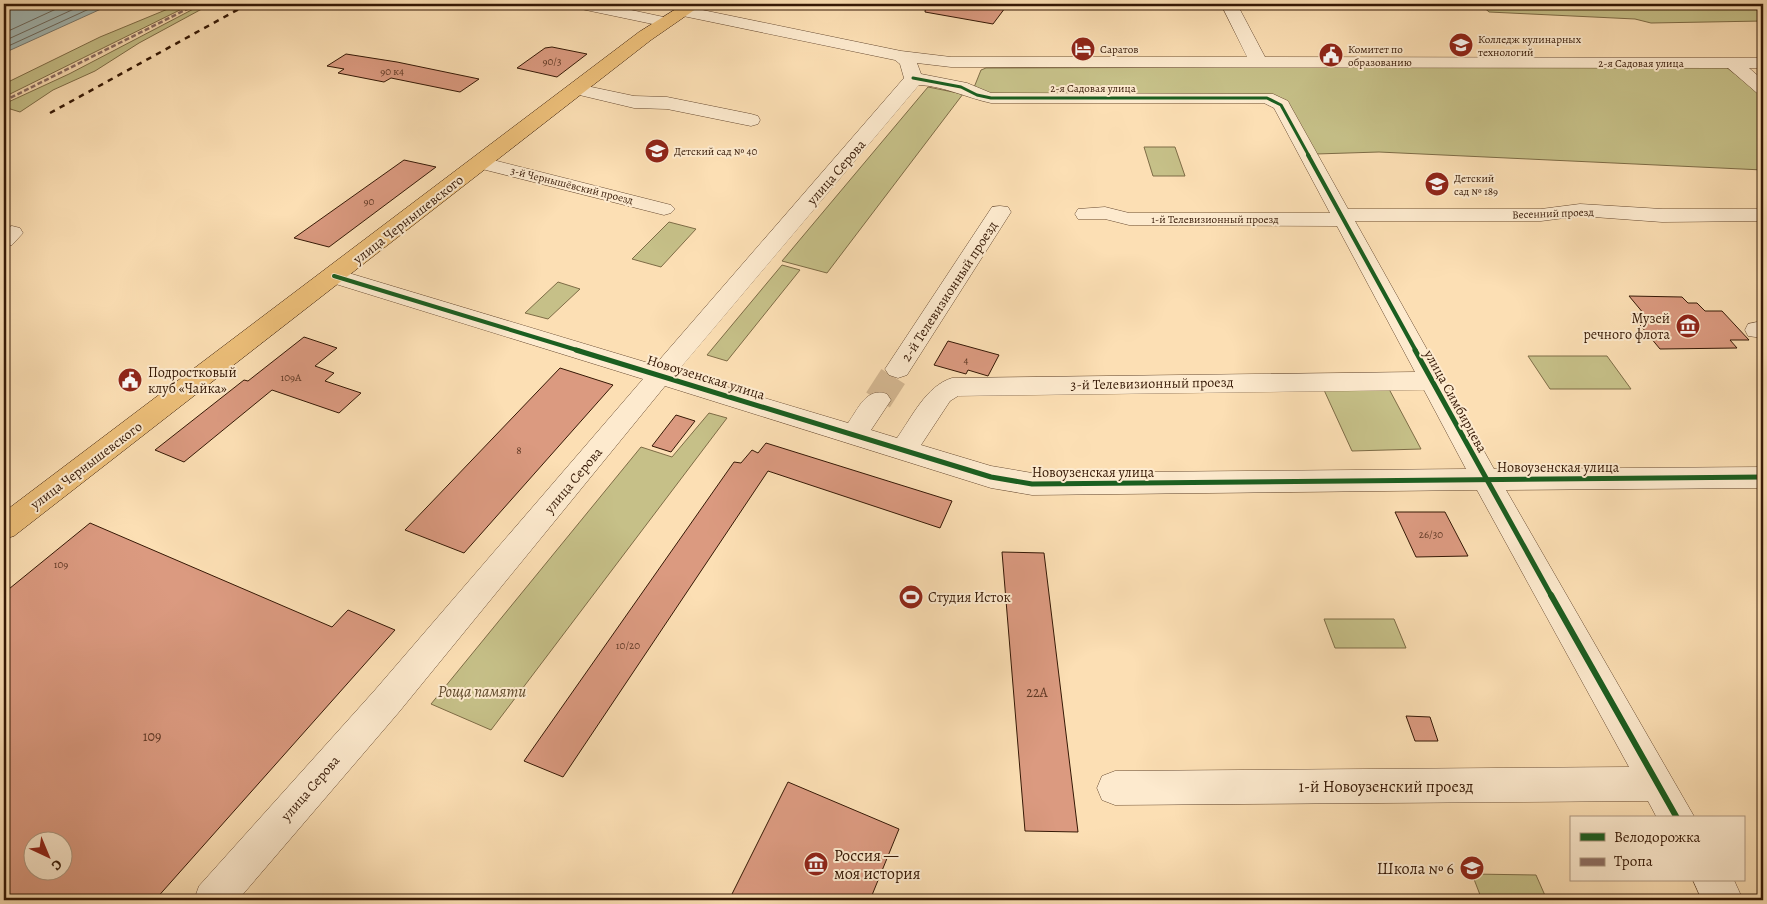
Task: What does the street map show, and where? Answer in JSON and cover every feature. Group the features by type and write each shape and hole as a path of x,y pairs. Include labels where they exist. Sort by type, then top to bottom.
{"main road":[{"name":"улица Чернышевского","path":"6,524 577,89 682,12"}],"street":[{"name":"2-я Садовая улица","path":"581,4 682,12 900,56 971,63 1763,63"},
{"path":"1229,4 1259,63"},
{"path":"900,56 908,62 913,78"},
{"path":"962,87 971,63"},
{"path":"1732,63 1763,89"},
{"name":"2-я Садовая улица","path":"913,78 962,87 977,95 991,98 1267,98 1275,101"},
{"name":"улица Серова","path":"213,900 380,708 897,100 913,78"},
{"path":"577,89 634,102 667,103 751,120"},
{"name":"улица Симбирцева","path":"1275,101 1281,104 1294,127 1486,479 1676,816"},
{"name":"3-й Чернышёвский проезд","path":"481,163 664,208"},
{"name":"Весенний проезд","path":"1343,218 1541,215 1552,211 1600,211 1650,215 1763,215"},
{"name":"2-й Телевизионный проезд","path":"898,369 1000,212"},
{"name":"1-й Телевизионный проезд","path":"1086,214 1105,213 1130,219 1343,218"},
{"name":"Новоузенская улица","path":"334,276 991,477 1032,484 1763,478"},
{"name":"3-й Телевизионный проезд","path":"904,450 941,395 952,387 1432,381"},
{"path":"854,435 878,400"},
{"name":"1-й Новоузенский проезд","path":"1115,788 1658,784"},
{"path":"1713,882 1723,900"}],"green space":[{"path":"180,4 192,4 4,97 4,84 100,37"},
{"path":"203,4 211,4 139,43 95,71 53,90 20,112 4,107 4,104 69,74"},
{"path":"1480,4 1763,4 1763,21 1651,23 1635,19 1489,12"},
{"path":"1726,67 1763,96 1763,170 1379,152 1316,154 1283,100 990,94 973,90 981,70 986,68"},
{"path":"928,87 963,94 827,273 782,261"},
{"path":"1144,147 1175,147 1185,176 1153,176"},
{"path":"669,222 696,229 661,267 632,259"},
{"path":"782,265 800,270 727,361 707,355"},
{"path":"558,282 580,289 548,319 525,313"},
{"path":"1528,356 1607,356 1631,389 1550,389"},
{"path":"1389,389 1421,449 1352,451 1324,390"},
{"name":"Роща памяти","path":"709,413 727,418 491,730 431,704 641,447 672,457"},
{"path":"1324,619 1394,619 1406,648 1335,648"},
{"path":"1472,874 1536,875 1547,900 1482,900"}],"water":[{"path":"4,4 112,4 4,53"}],"building":[{"path":"926,4 1008,4 993,24 925,12"},
{"path":"552,47 587,54 557,77 517,68 545,48"},
{"path":"346,54 397,62 479,79 460,92 391,78 384,82 338,73 344,69 327,66"},
{"path":"404,160 436,167 329,247 294,238"},
{"name":"Музей речного флота","path":"1629,296 1682,297 1688,303 1697,303 1705,311 1722,311 1749,340 1730,340 1737,348 1660,349 1631,314 1644,314"},
{"path":"304,337 337,348 315,366 334,373 325,381 361,393 339,413 272,390 184,462 155,450 244,380 248,381"},
{"path":"948,341 999,355 988,376 968,370 966,374 934,365"},
{"path":"560,368 613,385 464,553 405,530"},
{"path":"676,415 695,421 671,452 652,446"},
{"path":"766,443 952,501 940,528 768,471 563,777 524,761 734,462 741,463 752,450 758,453"},
{"path":"1395,512 1445,512 1468,556 1416,557"},
{"path":"90,523 332,627 348,610 395,630 155,900 4,900 4,593"},
{"path":"1002,552 1044,553 1078,832 1025,831"},
{"path":"1406,716 1430,717 1438,741 1415,741"},
{"name":"Россия — моя история","path":"788,782 899,829 870,900 729,900"}],"tunnel":[{"path":"878,400 898,369"}],"railway":[{"path":"50,113 248,4"}],"marked path":[{"path":"4,101 197,4"}],"cycle path":[{"path":"913,78 961,87 977,95 991,98 1267,98 1281,105 1497,500 1676,816"},
{"path":"334,276 991,477 1032,484 1763,477"}],"place":[{"name":"Колледж кулинарных технологий","path":"1461,45"},
{"name":"Саратов","path":"1083,49"},
{"name":"Комитет по образованию","path":"1331,55"},
{"name":"Детский сад № 40","path":"657,151"},
{"name":"Детский сад № 189","path":"1437,184"},
{"name":"Музей речного флота","path":"1688,326"},
{"name":"Подростковый клуб «Чайка»","path":"130,380"},
{"name":"Студия Исток","path":"911,597"},
{"name":"Россия — моя история","path":"816,864"},
{"name":"Школа № 6","path":"1472,868"}]}
